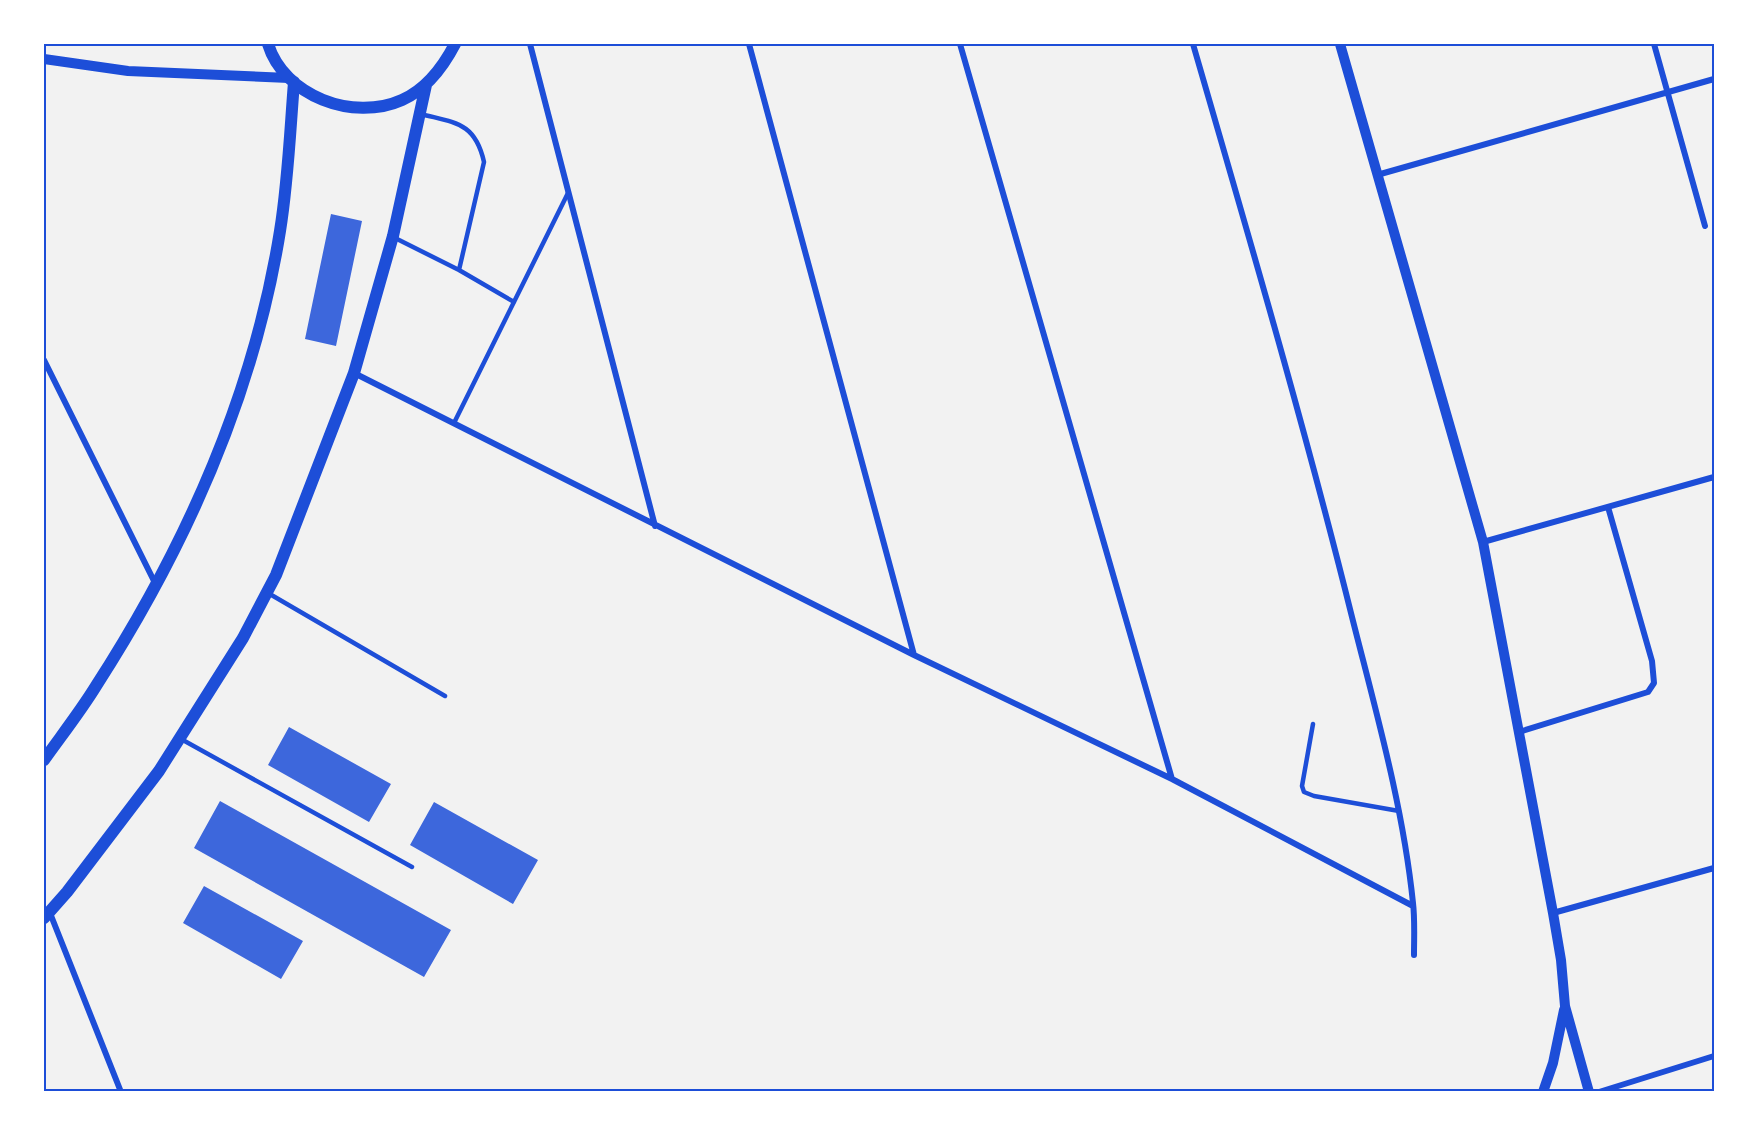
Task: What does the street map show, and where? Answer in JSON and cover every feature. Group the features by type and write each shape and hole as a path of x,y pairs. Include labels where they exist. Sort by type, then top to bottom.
{"main road":[{"path":"268,44 271,53 292,80 318,99 346,107 375,108 402,100 426,85 444,65 454,44"},
{"path":"44,760 96,687 156,586 210,475 250,360 266,301 280,230 292,80"},
{"path":"47,915 159,771 243,638 267,593 302,511 354,373 393,236 426,85"}],"street":[{"path":"530,44 655,526"},
{"path":"749,44 914,655"},
{"path":"960,44 1172,779"},
{"path":"1193,44 1270,310 1336,551 1395,787 1413,906 1414,955"},
{"path":"1340,44 1483,542 1553,913 1565,1006 1589,1092"},
{"path":"1654,44 1705,226"},
{"path":"44,59 128,71 292,80"},
{"path":"1377,175 1714,79"},
{"path":"44,360 156,586"},
{"path":"354,373 914,655 1172,779 1413,906"},
{"path":"1483,542 1714,477"},
{"path":"1519,732 1648,692 1654,683 1652,661 1608,507"},
{"path":"1553,913 1714,868"},
{"path":"47,915 121,1092"},
{"path":"1543,1092 1553,1063 1565,1006"},
{"path":"1599,1092 1714,1056"}],"lane":[{"path":"419,114 457,123 469,130 480,144 484,162 459,270"},
{"path":"454,423 568,192"},
{"path":"393,236 514,302"},
{"path":"267,593 445,696"},
{"path":"1313,724 1302,786 1304,792 1314,796 1399,811"},
{"path":"180,739 412,867"}],"building":[{"path":"331,214 362,221 336,346 305,339"},
{"path":"289,727 391,784 369,822 268,765"},
{"path":"220,801 451,930 424,977 194,848"},
{"path":"434,802 538,860 513,904 410,845"},
{"path":"204,886 303,941 281,979 183,923"}]}
